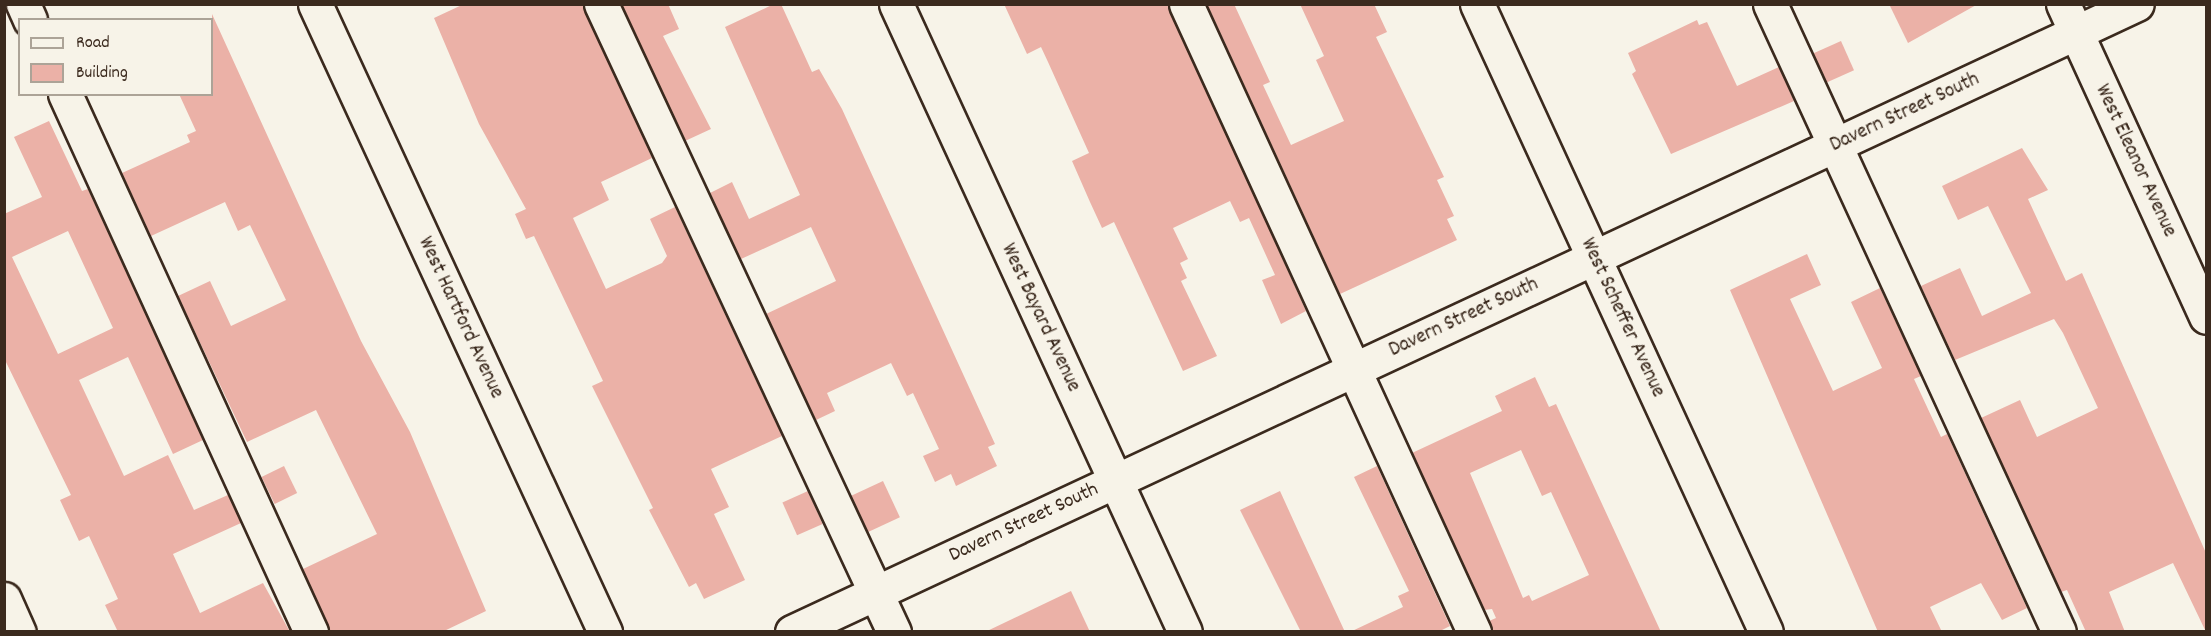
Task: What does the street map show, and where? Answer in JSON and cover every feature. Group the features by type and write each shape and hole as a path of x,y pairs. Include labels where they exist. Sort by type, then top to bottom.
{"street":[{"path":"23,4 29,18"},
{"name":"West Hartford Avenue","path":"315,4 605,632"},
{"path":"601,4 894,632"},
{"name":"West Bayard Avenue","path":"896,4 1185,632"},
{"path":"1186,4 1473,632"},
{"name":"West Scheffer Avenue","path":"1478,4 1766,632"},
{"path":"1770,4 2059,632"},
{"name":"Davern Street South","path":"792,632 1834,146 2069,19 2137,4"},
{"name":"West Eleanor Avenue","path":"2069,19 2206,317"},
{"path":"65,96 311,632"},
{"path":"4,599 20,632"}],"building":[{"path":"464,4 583,4 652,158 601,182 609,200 573,218 606,289 662,263 667,256 650,219 675,207 782,436 711,469 729,507 714,514 745,580 704,599 696,583 689,587 649,510 653,508 592,386 603,381 534,236 526,239 515,214 526,209 479,124 434,18"},
{"path":"622,4 668,4 679,29 663,36 711,129 685,141"},
{"path":"774,4 781,4 812,72 819,69 842,109 995,444 988,447 997,466 956,486 951,474 935,482 923,456 939,449 913,393 907,396 891,363 827,393 835,411 816,420 766,314 836,281 811,227 741,259 710,193 732,182 749,219 800,195 725,27"},
{"path":"1004,4 1168,4 1306,311 1281,324 1262,280 1275,275 1249,218 1240,222 1230,201 1173,228 1188,259 1180,263 1187,278 1181,281 1217,356 1183,371 1114,222 1102,228 1072,161 1089,153 1041,47 1027,54"},
{"path":"1207,4 1234,4 1270,82 1263,85 1291,145 1344,121 1316,60 1324,56 1300,4 1374,4 1387,32 1376,37 1444,177 1437,180 1454,216 1447,219 1457,240 1340,294"},
{"path":"1889,4 1978,4 1908,43"},
{"path":"212,14 361,341 410,432 486,611 442,632 329,632 303,569 377,534 316,410 247,442 178,296 210,281 231,326 286,300 250,225 238,231 225,202 151,236 122,173 190,142 187,135 196,131 180,96 213,96"},
{"path":"1697,20 1699,25 1707,22 1737,86 1779,67 1794,101 1671,154 1632,74 1636,71 1628,53"},
{"path":"1841,41 1854,70 1827,82 1814,53"},
{"path":"49,121 82,191 88,189 203,440 173,454 128,357 79,380 124,476 168,455 194,510 228,495 241,523 173,554 200,613 263,583 290,632 118,632 105,605 118,599 89,536 79,541 60,500 71,495 4,358 4,214 42,197 14,137","holes":["68,231 113,328 58,354 12,257"]},
{"path":"2022,148 2048,190 2028,199 2066,281 2082,273 2206,553 2206,632 2173,563 2109,592 2125,632 2086,632 2067,590 2061,592 1981,418 2020,400 2037,437 2098,408 2063,333 2054,319 1955,360 1921,286 1960,268 1982,316 2031,293 1988,206 1958,220 1942,186"},
{"path":"1807,254 1821,285 1790,299 1833,391 1882,368 1851,302 1880,288 1921,376 1914,379 1941,437 1947,434 2027,608 2002,620 1981,583 1930,607 1942,632 1878,632 1730,290"},
{"path":"1535,377 1549,407 1556,404 1661,632 1492,632 1489,621 1496,618 1492,609 1484,610 1412,453 1502,411 1495,396","holes":["1521,450 1542,496 1551,492 1589,575 1532,601 1529,595 1523,598 1470,473"]},
{"path":"284,466 297,493 275,504 262,477"},
{"path":"1377,466 1450,626 1438,632 1350,632 1403,607 1398,596 1409,591 1354,477"},
{"path":"883,481 900,517 868,532 851,496"},
{"path":"808,491 823,524 797,535 782,502"},
{"path":"1280,491 1345,632 1301,632 1240,510"},
{"path":"1071,591 1090,632 985,632"}]}
